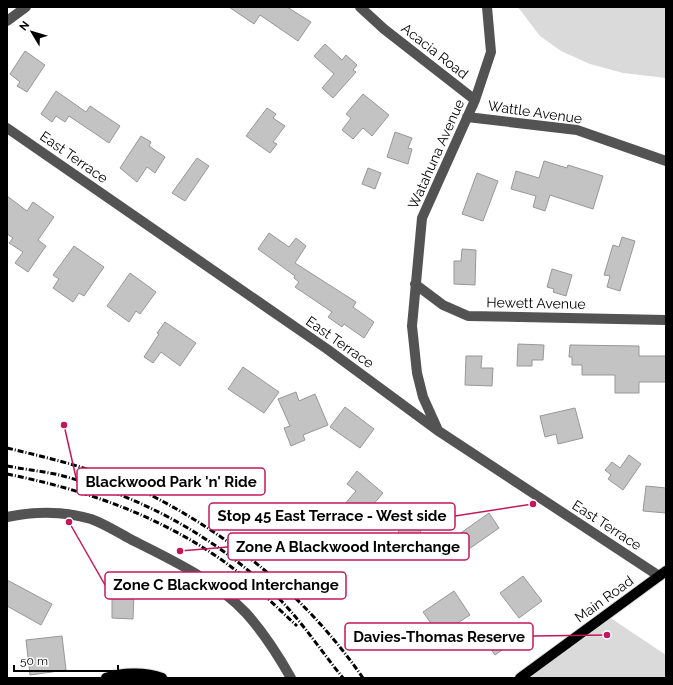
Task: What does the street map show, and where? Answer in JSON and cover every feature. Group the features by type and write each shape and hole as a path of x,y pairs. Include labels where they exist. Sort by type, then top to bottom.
{"main road":[{"name":"Main Road","path":"520,678 662,573"},
{"path":"106,678 132,674 157,676 162,678"}],"street":[{"path":"7,21 26,7"},
{"name":"Acacia Road","path":"360,7 384,29 475,100"},
{"name":"Watahuna Avenue","path":"438,430 423,397 417,373 412,326 422,218 475,100 491,52 487,7"},
{"name":"Wattle Avenue","path":"467,117 576,130 666,161"},
{"name":"East Terrace","path":"7,128 327,349 438,430 662,573"},
{"name":"Hewett Avenue","path":"415,284 443,305 468,316 666,320"},
{"path":"7,516 26,512 58,512 92,519 198,575 221,591 246,613 268,639 291,678"}],"shaded area":[{"path":"518,7 666,7 666,78 623,73 590,64 561,51 540,36"},
{"path":"606,615 666,655 666,678 520,678"}],"building":[{"path":"229,7 287,7 311,22 298,41 260,15 254,24"},
{"path":"325,44 342,60 346,55 357,65 353,70 356,72 333,98 322,88 334,74 314,56"},
{"path":"25,51 45,65 27,92 17,86 20,82 10,74"},
{"path":"56,91 86,112 90,106 120,126 109,143 69,116 65,122 56,116 52,122 41,114"},
{"path":"363,94 389,115 372,136 363,128 353,139 342,130 351,118 346,114"},
{"path":"267,108 276,114 273,118 285,126 273,142 277,144 270,153 246,136"},
{"path":"395,132 412,138 408,148 412,149 408,164 387,157"},
{"path":"141,136 151,142 149,146 165,157 155,173 147,167 137,182 120,168"},
{"path":"197,158 209,166 185,201 172,193"},
{"path":"544,161 567,168 568,165 603,176 593,209 550,195 545,211 533,207 536,196 511,189 516,171 539,178"},
{"path":"368,168 381,173 375,189 362,184"},
{"path":"477,173 498,181 483,221 462,214"},
{"path":"7,196 27,211 33,202 54,217 38,240 46,246 28,272 15,263 23,252 9,243 13,238 7,234"},
{"path":"269,233 289,247 296,238 306,246 295,263 356,302 353,307 374,322 364,338 344,324 342,327 328,317 332,312 295,287 299,282 294,278 295,276 258,249"},
{"path":"622,237 635,241 620,291 607,287 610,276 604,275 613,245 619,247"},
{"path":"74,246 104,267 84,296 79,293 73,302 53,288 59,279 53,275"},
{"path":"462,249 476,250 475,285 454,284 454,261 461,261"},
{"path":"552,269 572,275 566,296 553,292 554,289 547,287"},
{"path":"130,273 156,292 140,314 136,311 129,322 107,306"},
{"path":"165,322 196,343 180,366 161,352 153,363 144,357 159,334 157,333"},
{"path":"518,344 544,345 543,360 532,360 532,366 517,366"},
{"path":"570,345 639,346 639,356 666,356 666,382 639,382 639,393 615,393 615,375 582,375 582,365 572,365 572,357 569,357"},
{"path":"466,356 482,356 481,368 493,368 492,386 465,385"},
{"path":"243,367 279,392 264,413 228,389"},
{"path":"296,392 299,401 315,394 328,425 303,435 305,440 291,446 284,428 290,426 278,399"},
{"path":"345,407 374,429 360,448 330,427"},
{"path":"575,408 583,438 558,444 556,434 545,437 540,416"},
{"path":"629,455 641,464 623,490 608,479 611,475 605,470 612,462 620,468"},
{"path":"357,471 383,493 360,520 343,506 356,491 347,484"},
{"path":"646,486 666,488 666,513 643,511"},
{"path":"408,511 426,520 407,560 389,552"},
{"path":"489,513 499,528 459,556 448,542"},
{"path":"523,576 542,601 519,618 500,593"},
{"path":"7,580 52,604 41,625 7,606"},
{"path":"454,591 470,615 453,626 456,630 442,639 423,612"},
{"path":"112,592 134,593 133,619 112,618"},
{"path":"493,625 508,646 495,655 480,634"},
{"path":"62,636 66,670 30,675 26,640"}],"railway":[{"path":"7,448 102,474 132,486 199,522 230,543 289,592 340,647 363,678"},
{"path":"7,466 55,474 113,492 168,517 195,532 244,567 278,597 298,619 343,678"},
{"path":"7,474 63,487 117,505 169,528 195,542 229,565 259,590 297,626"}],"place":[{"name":"Blackwood Park 'n' Ride","path":"64,425"},
{"name":"Stop 45 East Terrace - West side","path":"533,504"},
{"name":"Zone C Blackwood Interchange","path":"69,522"},
{"name":"Zone A Blackwood Interchange","path":"180,551"},
{"name":"Davies-Thomas Reserve","path":"607,635"}]}
